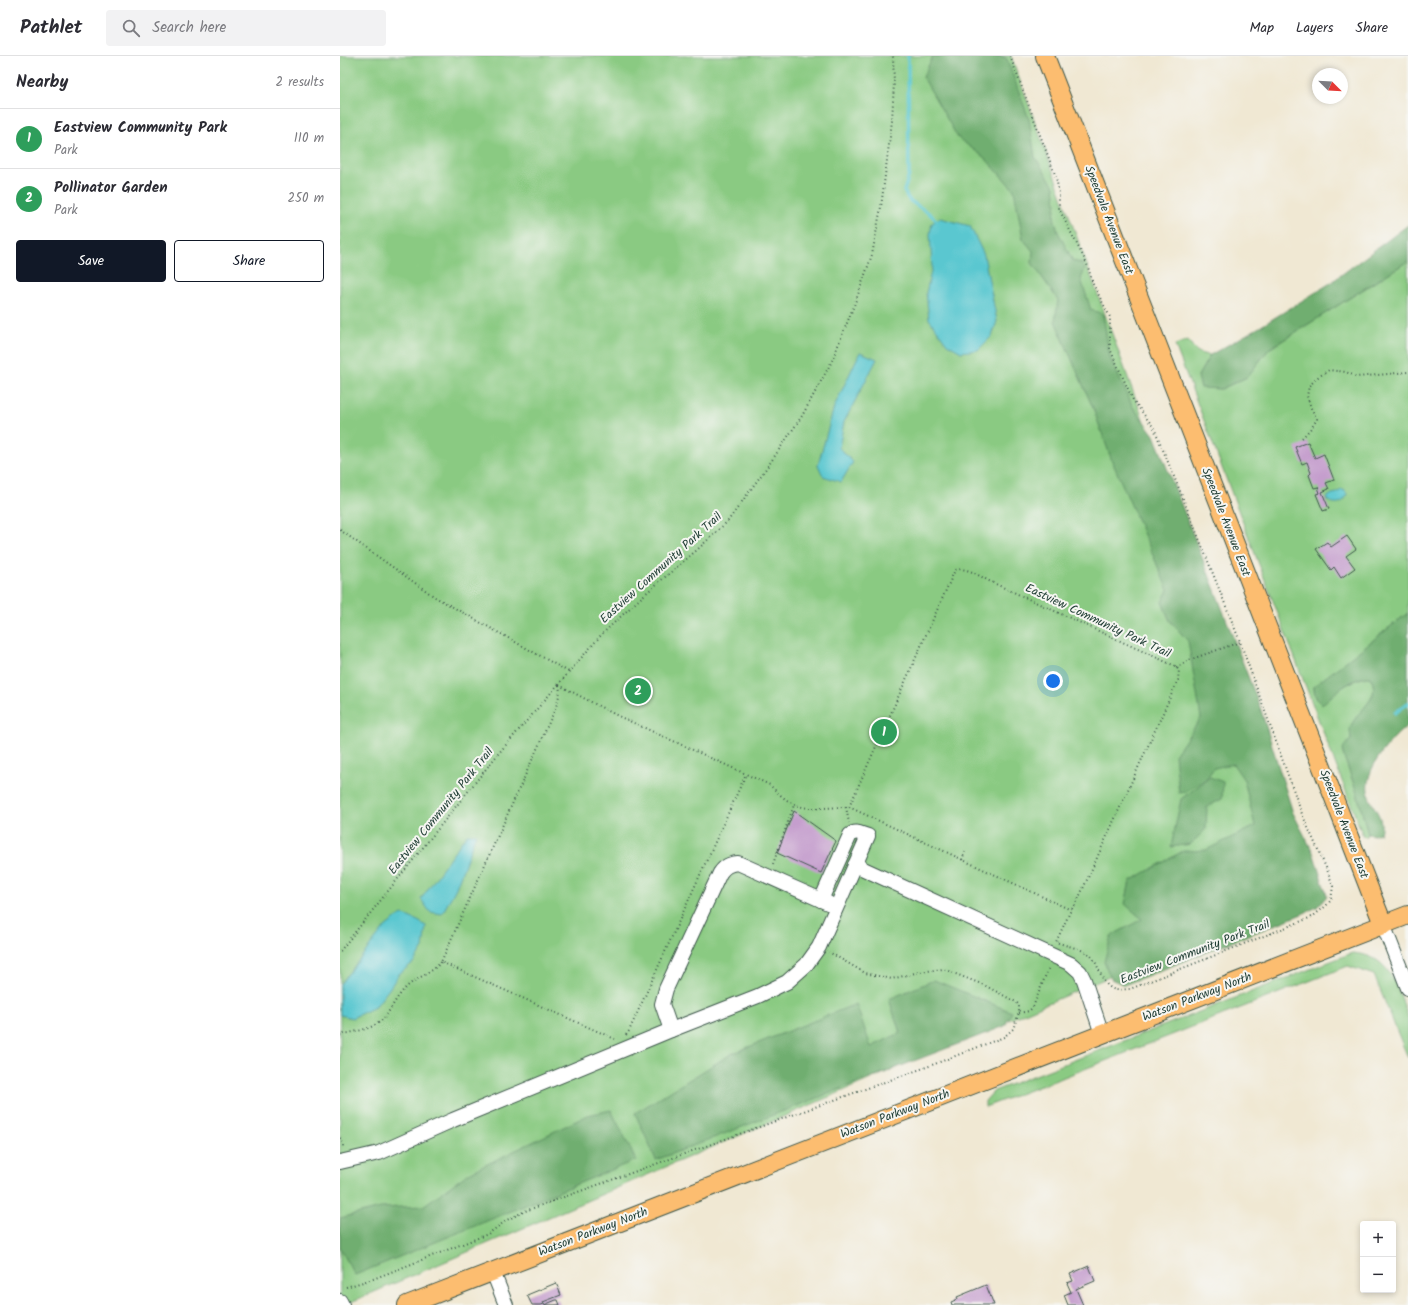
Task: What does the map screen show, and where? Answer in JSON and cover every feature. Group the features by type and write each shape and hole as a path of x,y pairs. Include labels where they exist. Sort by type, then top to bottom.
{"main road":[{"name":"Speedvale Avenue East","path":"1045,56 1383,924"},
{"name":"Watson Parkway North","path":"407,1305 1408,915"}],"street":[{"path":"340,1162 379,1154 620,1045 671,1030 758,996 787,982 806,965 819,947 868,836 859,832 850,835 821,900"},
{"path":"671,1030 662,1004 665,993 724,867 730,864 738,863 836,907"},
{"path":"855,865 1054,949 1080,972 1102,1034"},
{"name":"Speedvale Avenue East","path":"1383,924 1408,988"},
{"path":"493,1272 506,1305"},
{"path":"340,1301 342,1305"}],"path":[{"name":"Eastview Community Park Trail","path":"340,951 498,754 608,629 645,594 697,550 728,521 802,416 831,363 855,303 873,248 881,207 892,121 894,82 893,56"},
{"name":"Eastview Community Park Trail","path":"849,807 955,570 962,568 1179,670 1178,680 1054,949 1085,952 1095,961 1105,983 1110,988 1117,990 1130,989 1312,917 1331,900 1333,886 1302,814 1240,642 1154,428 1133,400 1110,349 1110,317 1093,284 1087,264 1059,209 1059,193 1056,177 1041,141 1010,56"},
{"path":"1302,438 1317,419 1307,396 1309,386 1318,377 1329,370 1346,372 1357,377 1408,372"},
{"path":"340,530 435,597 570,672"},
{"path":"1176,668 1189,660 1240,642"},
{"path":"559,685 614,714 770,785 781,796 794,805 812,809 849,807 1071,910"},
{"path":"340,1035 369,1028 376,1024 384,1018 398,996 406,987 437,967 441,962 556,707 560,692 559,685"},
{"path":"441,962 610,1038 620,1045 629,1031 746,774"},
{"path":"773,864 794,805"},
{"path":"962,860 965,852"},
{"path":"346,1287 373,1280 488,1234 507,1220 524,1211 912,1073 1004,1037 1013,1029 1019,1013 1019,1005 984,985 943,969 919,972 892,979 865,973 819,947"},
{"path":"1019,1013 1033,1007 1054,949"}],"green space":[{"path":"340,56 1011,56 1314,889 344,1305 340,1305"},
{"path":"933,56 1001,56 1007,59 1029,119 1035,157 1054,186 1056,204 1054,217 1058,232 1073,261 1081,263 1085,269 1081,279 1091,310 1103,314 1110,358 1133,407 1154,435 1261,710 1293,813 1313,852 1327,896 1317,907 1302,914 1124,985 1111,979 1104,962 1111,936 1142,919 1125,904 1130,881 1183,851 1206,850 1255,826 1244,780 1233,764 1214,768 1206,779 1185,792 1179,793 1175,755 1201,718 1188,641 1170,621 1162,602 1168,590 1112,461 1093,408 1055,321 1058,300 1032,263 1033,251 1023,239 1014,190 985,158 958,138 923,77"},
{"path":"1408,225 1408,261 1269,349 1247,377 1221,389 1201,388 1198,376 1210,355 1258,328 1329,284"},
{"path":"1408,261 1408,613 1314,687 1316,697 1322,705 1344,686 1357,680 1370,677 1373,684 1374,691 1372,697 1351,726 1351,740 1342,751 1357,793 1368,834 1366,837 1363,836 1175,345 1188,340 1197,351 1202,354 1210,355 1198,376 1201,387 1221,389 1247,377 1269,349"},
{"path":"1408,613 1408,725 1394,738 1379,756 1369,776 1369,796 1380,818 1381,827 1380,833 1374,835 1368,834 1357,793 1342,751 1344,746 1351,740 1350,728 1354,720 1372,697 1374,691 1373,684 1370,677 1357,680 1344,686 1322,705 1316,697 1314,686"},
{"path":"1210,777 1223,782 1222,799 1207,807 1206,829 1191,844 1171,847 1181,799"},
{"path":"1352,953 1362,954 1378,961 1389,972 1393,979 1408,1018 1408,1058 1374,975 1348,966 985,1107 985,1101 994,1091"},
{"path":"934,980 1012,1012 1005,1026 656,1160 635,1113 731,1054 856,1004 871,1047 900,1033 889,999"},
{"path":"611,1110 636,1160 355,1275 340,1248 340,1218 381,1208 423,1206 469,1173 588,1115"}],"water":[{"path":"940,218 970,226 984,255 997,321 992,336 978,350 961,352 947,344 929,319 926,293 932,267 930,234 932,223"},
{"path":"860,352 877,359 844,422 839,448 853,462 841,482 823,476 818,465 834,407"},
{"path":"1341,490 1344,490 1347,494 1344,500 1338,503 1333,503 1327,500 1326,498"},
{"path":"467,834 476,834 456,888 442,914 430,912 421,899"},
{"path":"402,914 426,926 423,948 414,962 399,974 375,1007 352,1018 340,1015 340,984 386,926"}],"building":[{"path":"1308,442 1315,458 1324,454 1334,480 1326,483 1329,489 1322,492 1329,509 1323,511 1316,494 1320,493 1318,487 1314,488 1309,475 1311,473 1307,462 1302,464 1295,447"},
{"path":"1347,536 1356,549 1346,556 1355,568 1341,578 1334,567 1331,570 1316,549 1327,542 1331,547"},
{"path":"794,811 836,841 821,873 777,853"},
{"path":"1089,1266 1095,1281 1076,1289 1083,1305 1068,1305 1064,1295 1071,1292 1067,1283 1073,1281 1070,1274"},
{"path":"556,1283 561,1295 543,1302 544,1304 532,1305 527,1295"},
{"path":"986,1285 994,1305 952,1305 951,1302 958,1299 957,1297"},
{"path":"558,1300 560,1305 544,1305"}],"waterway":[{"path":"908,56 909,175 904,191 909,200 930,214 936,220"},
{"path":"1395,713 1408,703"}],"place":[{"name":"Pollinator Garden","path":"638,691"},
{"name":"Eastview Community Park","path":"884,732"}]}
